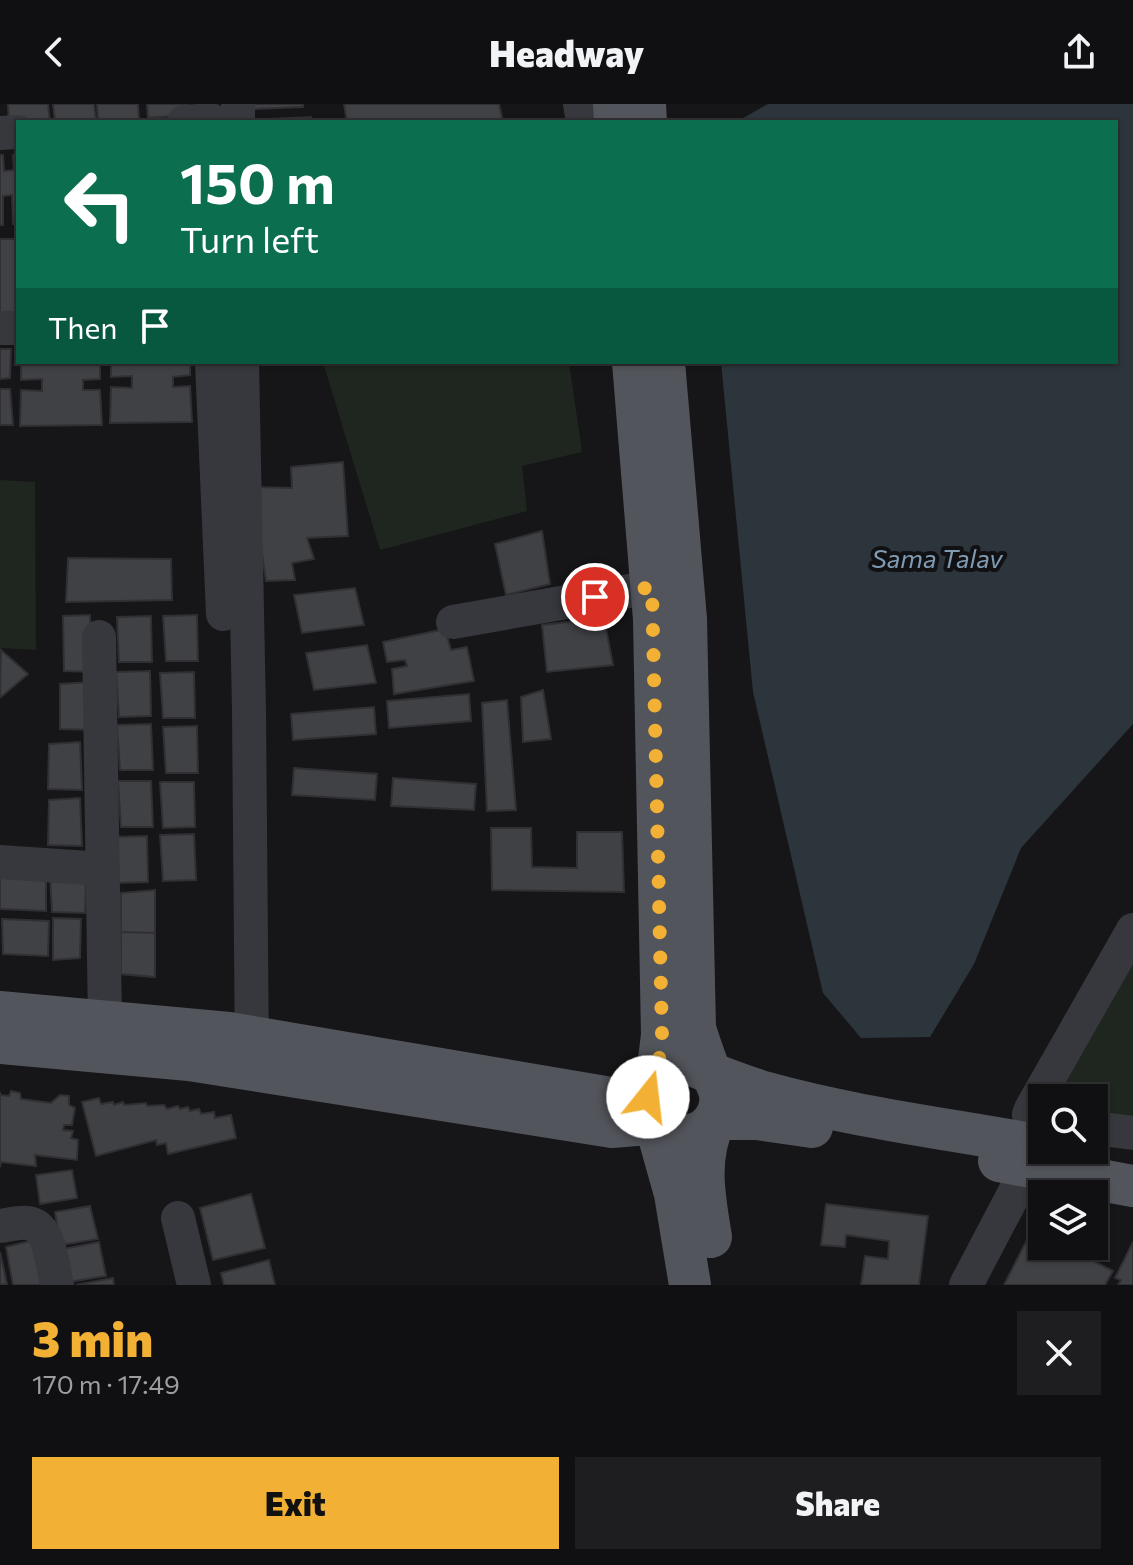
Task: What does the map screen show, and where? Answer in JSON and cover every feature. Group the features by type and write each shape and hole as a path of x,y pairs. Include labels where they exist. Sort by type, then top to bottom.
{"main road":[{"path":"633,364 652,587 671,660 673,787 662,1035 653,1098 675,1194 690,1285"},
{"path":"664,364 686,619 671,660"},
{"path":"673,787 695,1028 720,1096 720,1108 706,1138 702,1187 719,1285"},
{"path":"0,1012 105,1022 612,1127 636,1125 677,1064 700,1067 710,1074 767,1093 1028,1154"},
{"path":"0,1043 189,1060 241,1051"},
{"path":"653,1098 672,1133 684,1136 707,1128 715,1119 757,1119 1028,1155"},
{"path":"1108,1158 1133,1162"},
{"path":"1061,1164 1133,1186"}],"street":[{"path":"212,364 233,570 238,711 241,1051"},
{"path":"233,570 242,364"},
{"path":"453,622 652,587"},
{"path":"99,637 105,1022"},
{"path":"0,862 103,869"},
{"path":"1045,1084 1133,930"},
{"path":"1108,1130 1133,1133"},
{"path":"966,1285 1031,1164"},
{"path":"178,1218 194,1285"},
{"path":"0,1226 24,1223 40,1228 45,1235 57,1285"}],"shaded area":[{"path":"324,364 569,364 582,452 522,466 527,511 380,550"},
{"path":"0,480 35,482 36,650 0,648"},
{"path":"1133,939 1133,1124 1108,1120 1108,1084 1050,1084"}],"water":[{"name":"Sama Talav","path":"768,104 1133,104 1133,724 1021,848 974,964 930,1037 861,1038 823,993 753,692 721,364 1118,364 1118,120 740,120"}],"building":[{"path":"8,104 48,104 50,120 16,120 9,126"},
{"path":"53,104 94,104 96,120 55,120"},
{"path":"97,104 138,104 139,119 98,120"},
{"path":"147,104 188,104 189,115 148,118"},
{"path":"252,104 303,104 303,107 253,109"},
{"path":"344,104 499,104 503,120 347,120"},
{"path":"311,117 311,120 271,119"},
{"path":"0,155 3,155 4,171 14,170 13,155 16,155 16,224 13,224 12,195 3,196 3,225 0,225"},
{"path":"0,239 16,239 16,320 0,319"},
{"path":"0,349 11,349 10,378 0,379"},
{"path":"21,364 100,364 100,379 83,380 83,390 100,390 102,425 20,426 21,390 42,391 42,379 21,380"},
{"path":"111,364 190,364 190,375 173,377 173,387 190,386 192,422 110,423 111,387 132,388 132,376 111,377"},
{"path":"0,389 10,389 13,425 0,425"},
{"path":"343,462 348,536 307,538 314,559 292,563 295,580 266,581 252,487 292,488 291,467"},
{"path":"542,531 550,584 506,595 495,544"},
{"path":"68,558 171,559 172,600 66,602"},
{"path":"355,588 364,625 302,633 294,595"},
{"path":"90,615 92,672 64,671 63,616"},
{"path":"197,615 198,661 166,661 163,616"},
{"path":"151,616 152,662 119,662 117,617"},
{"path":"604,618 613,665 547,672 542,625"},
{"path":"445,629 451,650 467,647 474,681 394,694 392,669 407,666 405,660 387,662 383,642"},
{"path":"367,645 376,683 314,690 306,653"},
{"path":"1,650 28,674 1,697 0,696"},
{"path":"150,671 151,716 119,717 116,672"},
{"path":"194,672 195,718 163,718 160,673"},
{"path":"91,682 93,730 60,729 60,684"},
{"path":"543,690 551,739 523,742 521,697"},
{"path":"469,694 471,721 389,728 387,701"},
{"path":"507,700 516,810 487,811 482,703"},
{"path":"374,707 376,734 293,740 291,714"},
{"path":"151,724 153,770 120,770 117,725"},
{"path":"197,726 198,773 166,773 163,727"},
{"path":"80,742 82,790 48,789 49,744"},
{"path":"294,768 377,774 375,800 292,795"},
{"path":"393,778 476,784 474,810 391,806"},
{"path":"118,781 151,781 153,827 121,827"},
{"path":"160,782 194,782 195,827 163,828"},
{"path":"80,798 82,846 48,845 49,800"},
{"path":"491,828 531,828 532,867 577,868 577,832 622,832 624,892 492,890"},
{"path":"194,834 196,880 163,881 160,835"},
{"path":"147,836 148,882 116,883 113,837"},
{"path":"0,874 46,876 46,911 0,909"},
{"path":"50,877 86,879 85,913 52,912"},
{"path":"155,890 155,977 121,974 121,893"},
{"path":"53,918 81,919 80,958 53,960"},
{"path":"2,919 49,921 48,956 3,954"},
{"path":"121,932 155,933 155,977 121,974"},
{"path":"11,1091 20,1093 21,1099 51,1103 60,1095 69,1096 69,1105 75,1108 72,1125 64,1125 63,1130 73,1131 71,1138 78,1140 77,1160 35,1155 36,1166 1,1162 0,1167 0,1095 9,1096"},
{"path":"99,1098 101,1104 146,1103 147,1106 164,1105 167,1109 178,1106 180,1109 188,1107 190,1111 199,1109 201,1114 214,1112 215,1118 231,1115 236,1138 168,1154 166,1143 157,1145 156,1140 96,1156 82,1102"},
{"path":"72,1170 77,1198 40,1204 36,1175"},
{"path":"251,1194 265,1248 213,1260 200,1208"},
{"path":"826,1204 928,1216 919,1285 861,1285 865,1256 888,1259 889,1241 846,1235 845,1247 821,1245"},
{"path":"90,1206 98,1239 60,1245 55,1212"},
{"path":"1028,1238 1028,1260 1091,1260 1113,1271 1105,1285 1004,1285"},
{"path":"34,1240 44,1285 13,1285 6,1247"},
{"path":"99,1242 106,1276 68,1282 63,1249"},
{"path":"1133,1242 1133,1285 1118,1285 1121,1280 1115,1278"},
{"path":"0,1252 7,1284 0,1285"},
{"path":"269,1260 275,1285 224,1285 221,1273"},
{"path":"113,1278 114,1285 76,1285"}],"route":[{"path":"595,597 652,587 662,1035 657,1076 648,1097"}]}
